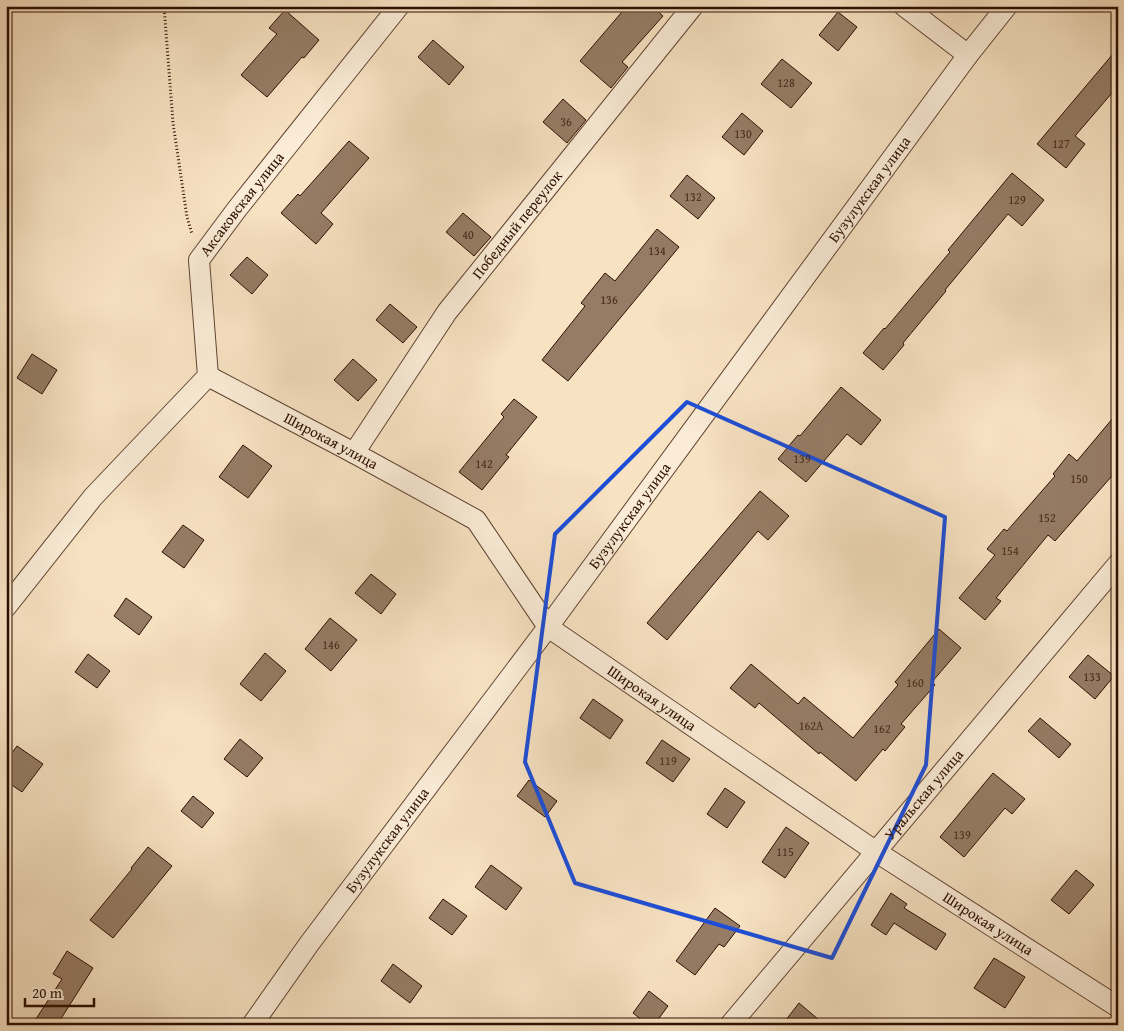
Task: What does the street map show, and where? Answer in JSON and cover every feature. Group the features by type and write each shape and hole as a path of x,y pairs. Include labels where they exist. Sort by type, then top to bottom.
{"street":[{"name":"Аксаковская улица","path":"208,376 199,260 237,209 399,6"},
{"name":"Победный переулок","path":"354,453 447,312 693,6"},
{"path":"904,6 968,55"},
{"name":"Бузулукская улица","path":"252,1025 309,944 548,627 968,55 1007,6"},
{"name":"Широкая улица","path":"208,376 476,520 548,627 875,851 1118,1007"},
{"path":"6,608 93,498 208,376"},
{"name":"Уральская улица","path":"730,1025 1118,564"}],"path":[{"path":"164,6 173,123 187,217 199,260"}],"highlighted area":[{"path":"687,402 945,517 926,765 832,958 575,883 525,762 555,534"}],"building":[{"path":"627,6 652,6 663,16 622,62 628,67 611,88 580,61"},
{"path":"285,10 319,40 267,97 241,75 277,34 269,28"},
{"path":"838,12 857,27 838,51 819,35"},
{"path":"433,40 464,67 449,85 418,57"},
{"path":"1118,48 1118,86 1075,136 1085,144 1066,168 1037,144"},
{"path":"782,59 812,83 791,108 761,84"},
{"path":"563,99 586,120 567,143 543,122"},
{"path":"742,113 763,131 744,155 722,137"},
{"path":"349,141 369,158 321,213 333,224 316,244 281,213 298,194 300,196"},
{"path":"1012,173 1044,200 1022,226 1008,214 945,290 883,370 863,353 950,252 948,250"},
{"path":"687,175 715,198 698,219 670,196"},
{"path":"463,213 491,237 474,256 446,232"},
{"path":"657,229 679,247 568,381 542,360 585,306 581,303 605,273 615,281"},
{"path":"247,257 268,275 252,294 230,275"},
{"path":"390,304 417,327 403,343 376,320"},
{"path":"32,354 57,370 42,394 17,378"},
{"path":"353,359 377,380 358,401 334,380"},
{"path":"841,387 881,420 861,445 847,434 806,482 778,459"},
{"path":"514,399 537,417 506,455 509,457 482,490 459,472 504,417 501,414"},
{"path":"1118,412 1118,469 1055,541 1048,535 996,598 1001,601 985,620 959,598 995,555 987,549 1004,529 1007,531 1055,476 1053,474 1069,454 1077,461"},
{"path":"243,445 272,466 248,498 219,477"},
{"path":"760,491 789,516 768,540 758,531 667,640 647,623"},
{"path":"183,525 204,540 184,568 162,552"},
{"path":"371,574 396,594 381,614 355,593"},
{"path":"126,598 152,617 139,635 114,616"},
{"path":"330,618 357,640 331,671 305,649"},
{"path":"939,629 961,648 932,682 935,685 901,724 905,727 885,751 883,749 856,781 820,752 819,754 759,703 755,708 730,688 751,664 798,704 804,697 853,738 898,685 895,682"},
{"path":"265,653 286,671 261,701 240,684"},
{"path":"88,654 110,671 97,688 75,672"},
{"path":"1088,655 1114,676 1095,699 1069,677"},
{"path":"593,699 623,720 610,739 580,718"},
{"path":"1040,718 1071,744 1059,758 1028,731"},
{"path":"240,739 263,758 247,777 224,759"},
{"path":"662,740 690,759 673,782 646,763"},
{"path":"17,746 43,764 22,792 6,781 6,761"},
{"path":"993,773 1025,799 1012,814 1005,808 964,857 940,837"},
{"path":"529,780 557,801 545,817 517,796"},
{"path":"725,788 745,802 727,828 707,814"},
{"path":"193,796 214,813 202,828 181,811"},
{"path":"786,827 809,843 785,878 762,862"},
{"path":"148,847 172,866 113,938 90,920"},
{"path":"491,865 522,888 506,910 475,887"},
{"path":"1076,870 1094,885 1069,914 1051,900"},
{"path":"891,893 907,904 904,908 946,934 936,950 894,923 886,935 871,925"},
{"path":"443,899 467,916 452,935 429,918"},
{"path":"715,908 740,926 724,947 719,944 695,975 676,961"},
{"path":"67,951 93,968 57,1025 32,1025 62,979 53,974"},
{"path":"994,958 1025,977 1005,1008 974,988"},
{"path":"393,964 422,986 410,1003 381,981"},
{"path":"649,991 668,1006 654,1025 648,1025 633,1013"},
{"path":"799,1003 825,1025 782,1025"}]}
